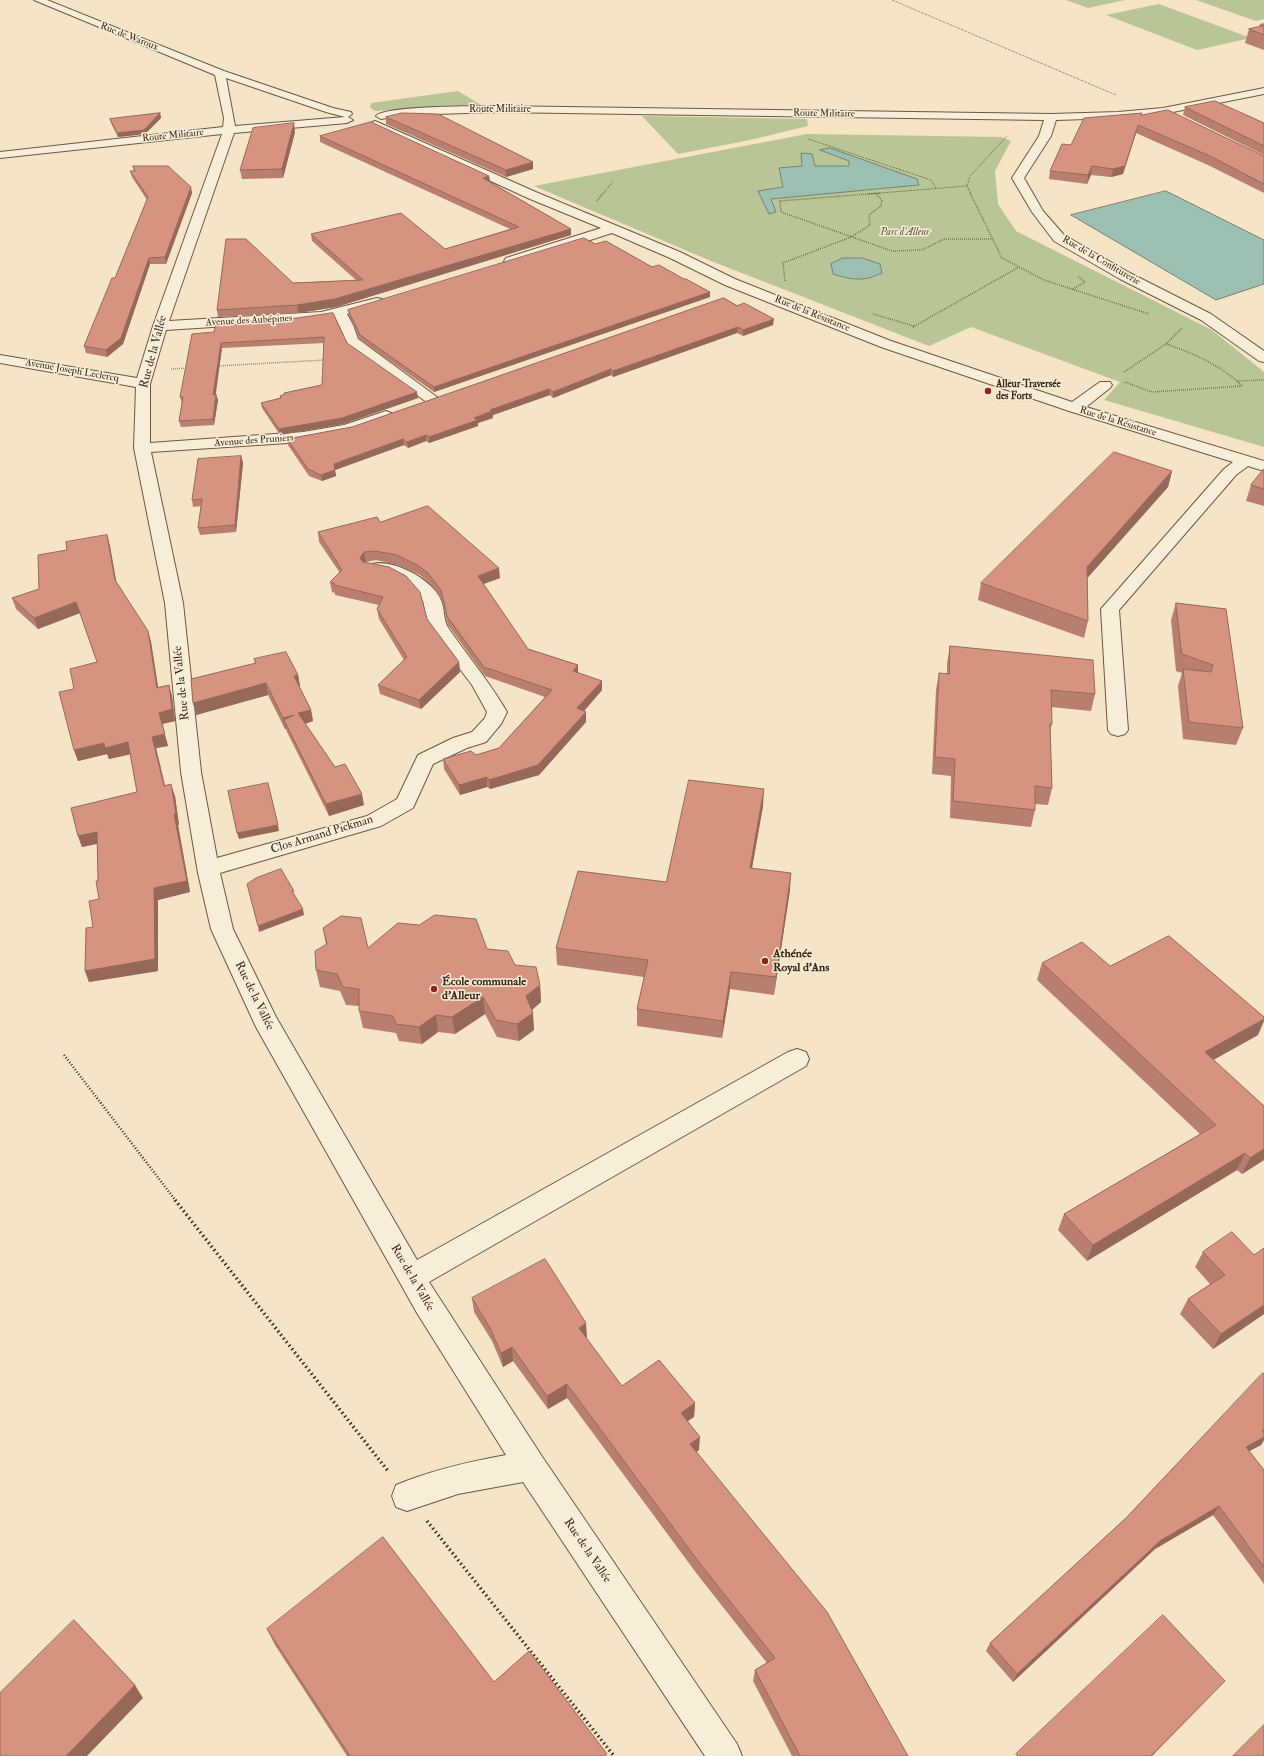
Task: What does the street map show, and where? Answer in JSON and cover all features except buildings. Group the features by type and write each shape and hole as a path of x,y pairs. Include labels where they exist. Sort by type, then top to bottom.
{"street":[{"name":"Rue de Waroux","path":"39,0 220,73 330,110 363,119"},
{"path":"220,73 222,95 229,118 229,130"},
{"name":"Route Militaire","path":"0,154 304,122 363,119 407,112 496,109 1051,117 1118,115 1163,111 1264,91"},
{"path":"304,122 330,110"},
{"path":"1163,111 1176,118"},
{"name":"Rue de la Confiturerie","path":"1051,117 1045,136 1018,178 1038,212 1060,238 1125,276 1206,317 1263,356"},
{"name":"Rue de la Résistance","path":"363,119 534,196 750,289 886,344 1074,408 1264,466"},
{"name":"Rue de la Vallée","path":"229,130 160,326 145,377 141,433 142,448 174,603 191,772 222,929 265,1020 427,1304 530,1466 725,1756"},
{"path":"500,264 612,229"},
{"path":"730,297 750,289"},
{"name":"Avenue des Aubépines","path":"160,326 298,318 338,312 387,299"},
{"path":"338,312 345,320 349,328 349,337 354,344 432,400"},
{"name":"Avenue Joseph Leclercq","path":"0,358 145,377"},
{"path":"1074,408 1110,381"},
{"path":"418,405 447,394"},
{"name":"Avenue des Pruniers","path":"142,448 272,440 322,435 365,423 402,410"},
{"path":"1118,730 1110,610 1230,472 1244,461"},
{"name":"Clos Armand Pickman","path":"209,868 374,820 406,803 425,760 460,743 479,737 494,720 497,712 480,683 438,628 432,600 414,580 396,571 372,567"},
{"path":"412,1277 797,1059"},
{"path":"407,1496 458,1479 530,1466"}],"path":[{"path":"892,0 1135,103 1163,111"},
{"path":"808,139 930,180 936,188"},
{"path":"967,186 780,201 781,212 892,251 922,250 944,239 992,239"},
{"path":"786,284 783,263 851,237 870,225 868,215 881,206 882,200 875,193"},
{"path":"886,344 914,326 1019,267"},
{"path":"872,314 914,326"},
{"path":"1110,381 1166,344 1184,326"},
{"path":"1110,381 1152,392 1242,386 1224,369 1204,356 1166,344"},
{"path":"216,366 325,360"},
{"path":"145,377 193,368"},
{"path":"1237,381 1264,380"},
{"path":"64,1055 215,1252 614,1756"}],"green space":[{"path":"1066,0 1125,0 1088,8"},
{"path":"1196,0 1264,0 1264,19 1256,21"},
{"path":"1159,4 1251,38 1197,50 1106,15"},
{"path":"458,91 481,105 374,111 370,107 371,103"},
{"path":"642,116 807,119 808,126 750,140 678,154"},
{"name":"Parc d'Alleur","path":"807,134 1001,137 1011,141 995,171 998,204 1016,231 1212,330 1264,372 1264,447 1104,400 1120,382 971,327 929,346 711,261 534,186"}],"shaded area":[{"path":"830,148 917,179 919,185 771,199 776,212 769,214 758,191 783,187 779,168 802,166 801,153 812,154 815,166 849,166 849,161 820,150"},
{"path":"1166,191 1264,240 1264,284 1216,300 1071,215"},
{"path":"843,258 862,258 880,264 882,273 863,279 846,278 833,274 831,264"}],"place":[{"name":"Alleur Traversée des Forts","path":"988,391"},
{"name":"Athénée Royal d’Ans","path":"765,961"},
{"name":"École communale d'Alleur","path":"434,989"}]}
